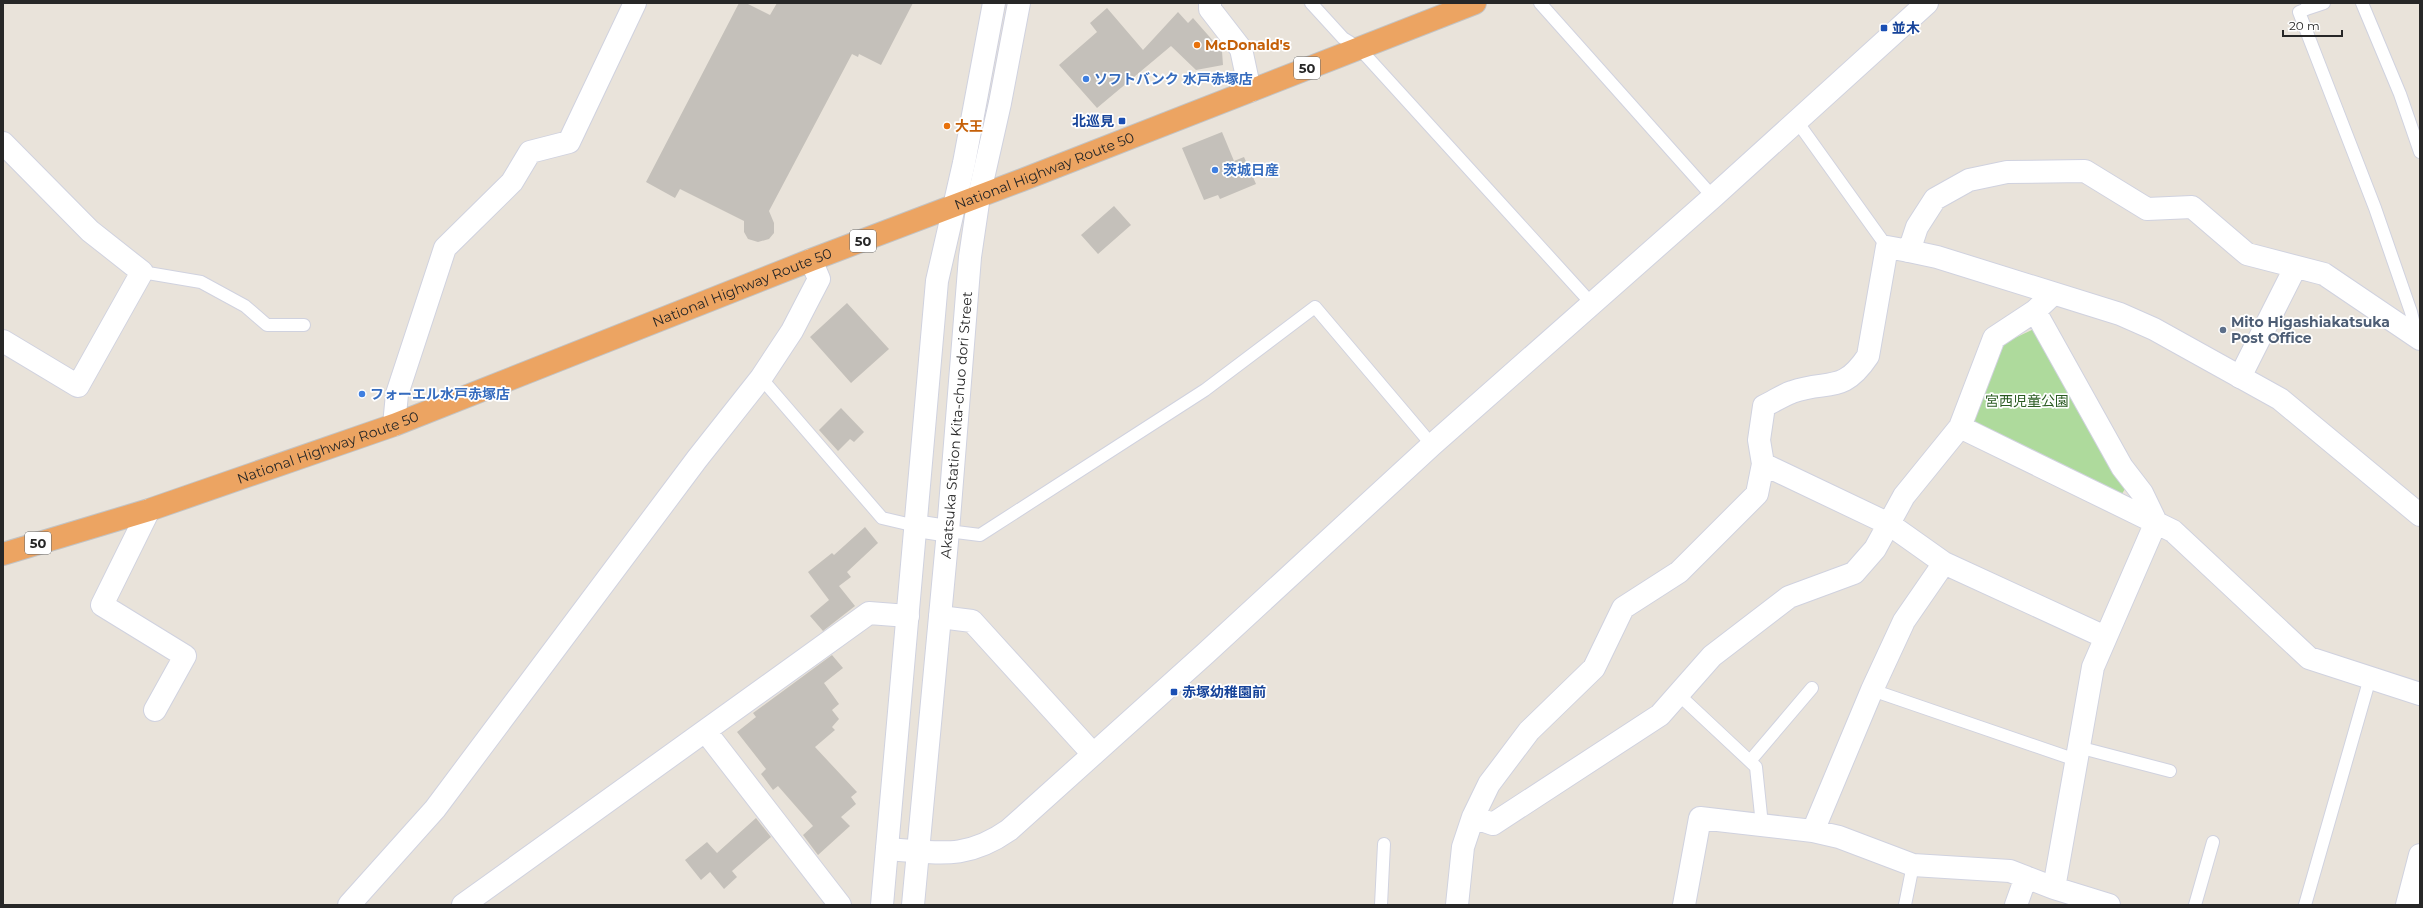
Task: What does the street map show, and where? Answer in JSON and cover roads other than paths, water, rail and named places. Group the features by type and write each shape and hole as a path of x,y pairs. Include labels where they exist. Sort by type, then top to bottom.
{"highway":[{"name":"National Highway Route 50","path":"3,554 149,510 394,426 811,260 954,206 1475,3"}],"street":[{"path":"394,426 397,394 445,248 512,182 530,152 569,142 635,3"},
{"path":"882,905 937,281 954,206 994,3"},
{"name":"Akatsuka Station Kita-chuo dori Street","path":"913,905 948,531 970,257 979,196 1000,103 1019,3"},
{"path":"1210,3 1210,9 1241,49 1250,91"},
{"path":"887,849 959,853 990,843 1009,830 1432,445 1713,197 1796,120 1927,3"},
{"path":"3,143 90,232 142,272 78,386 3,341"},
{"path":"1909,251 1917,227 1935,199 1969,180 2007,172 2085,171 2147,209 2192,207 2247,254 2295,268 2324,274 2419,339"},
{"path":"1457,905 1463,847 1472,817 1489,784 1529,731 1594,668 1623,608 1679,572 1757,494 1763,464 1759,440 1764,406 1792,392 1841,383 1858,370 1868,356 1887,247 1938,257 2120,314 2154,329 2280,399 2420,515"},
{"path":"349,905 436,810 697,459 761,378 792,332 819,279 811,260"},
{"path":"2240,377 2295,268"},
{"path":"1472,817 1494,824 1660,715 1712,656 1789,597 1854,573 1875,549 1904,496 1960,428 1994,338 2035,311 2053,294"},
{"path":"2035,311 2122,467 2142,493 2156,522 2093,667 2054,888"},
{"path":"1960,428 2173,531 2309,658 2420,694"},
{"path":"1763,464 1889,524 1944,563 2105,637"},
{"path":"149,510 102,605 185,656 155,710"},
{"path":"916,526 948,531"},
{"path":"1813,831 1872,690 1904,622 1944,563"},
{"path":"463,905 706,732 869,613 908,616"},
{"path":"940,618 972,621 1093,754"},
{"path":"706,732 840,905"},
{"path":"1684,905 1700,818 1813,831 1839,837 1913,865 2010,870 2054,888 2108,905"},
{"path":"2407,905 2420,855"},
{"path":"2016,905 2026,877"}],"lane":[{"path":"1311,3 1343,38 1359,48 1592,304"},
{"path":"1540,3 1713,197"},
{"path":"2324,3 2308,6 2298,12 2375,208 2419,339"},
{"path":"2362,3 2400,94 2420,152"},
{"path":"1796,120 1887,247"},
{"path":"142,272 201,282 245,306 267,325 304,325"},
{"path":"948,531 980,535 1205,390 1314,307 1432,445"},
{"path":"761,378 882,518 916,526"},
{"path":"2305,905 2370,678"},
{"path":"1750,762 1812,688"},
{"path":"1872,690 2077,754 2170,772"},
{"path":"1678,694 1756,767 1762,825"},
{"path":"2195,905 2213,842"},
{"path":"1381,905 1384,844"},
{"path":"1905,905 1913,865"}],"place":[{"name":"並木","path":"1884,28"},
{"name":"McDonald's","path":"1197,45"},
{"name":"ソフトバンク 水戸赤塚店","path":"1086,79"},
{"name":"北巡見","path":"1122,121"},
{"name":"大王","path":"947,126"},
{"name":"茨城日産","path":"1215,170"},
{"name":"Mito Higashiakatsuka Post Office","path":"2223,330"},
{"name":"フォーエル水戸赤塚店","path":"362,394"},
{"name":"赤塚幼稚園前","path":"1174,692"}],"park label":[{"name":"宮西児童公園","path":"2027,401"}]}
